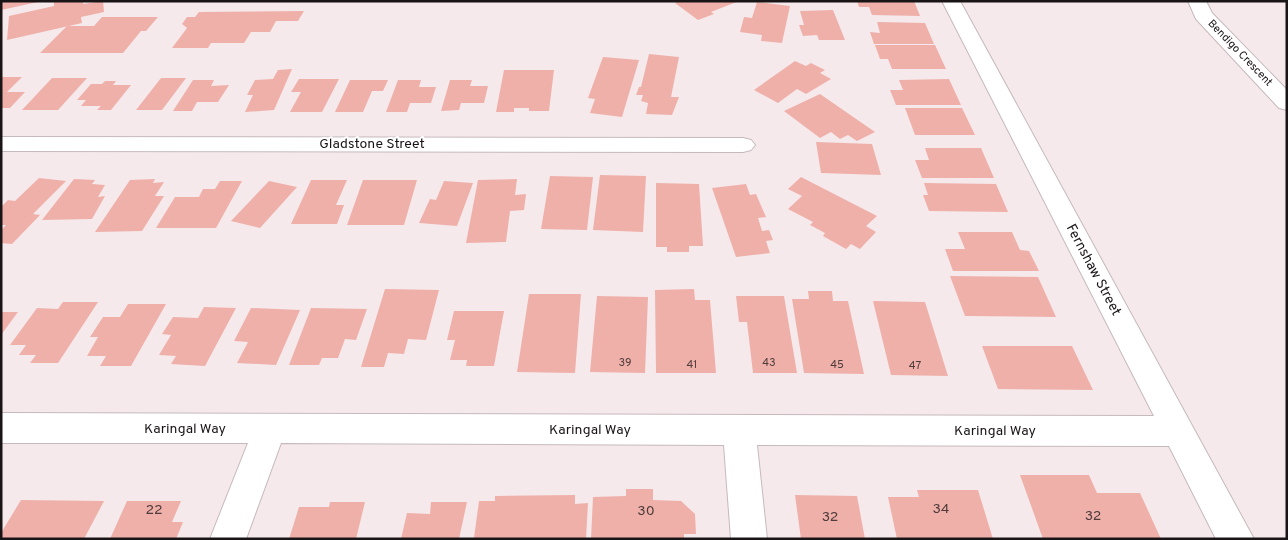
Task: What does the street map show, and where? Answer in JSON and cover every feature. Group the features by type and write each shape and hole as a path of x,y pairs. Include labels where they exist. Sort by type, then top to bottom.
{"street":[{"name":"Fernshaw Street","path":"951,1 1236,539"},
{"name":"Bendigo Crescent","path":"1197,1 1203,14 1212,25 1287,102"},
{"name":"Gladstone Street","path":"1,144 743,145"},
{"name":"Karingal Way","path":"1,428 1179,431"},
{"path":"228,539 270,429"},
{"path":"740,431 749,539"}],"building":[{"path":"1,1 38,1 38,2 1,10"},
{"path":"54,1 83,1 83,4 103,1 104,12 81,17 82,23 7,40 9,16 54,6"},
{"path":"679,1 739,1 711,12 714,14 698,20 675,3"},
{"path":"857,1 914,1 920,16 872,15 869,7 859,7"},
{"path":"757,2 790,6 782,43 761,41 762,35 740,32 744,17 752,18"},
{"path":"833,10 845,40 819,40 817,35 803,36 799,25 804,25 800,11"},
{"path":"304,11 298,21 276,21 270,32 251,32 244,43 211,43 208,48 172,48 187,28 182,24 187,17 195,17 199,12"},
{"path":"102,17 158,17 146,31 141,31 123,53 40,53 67,26 94,26"},
{"path":"877,22 925,23 934,44 874,44 870,32 880,33"},
{"path":"875,45 935,45 946,69 892,69 888,59 880,59"},
{"path":"649,54 679,57 671,97 679,97 672,115 646,114 648,103 641,101 643,95 636,95 639,87 641,87"},
{"path":"603,57 639,60 622,117 590,113 595,99 588,98"},
{"path":"795,61 806,66 811,63 825,70 820,73 831,79 806,94 797,89 778,103 754,90"},
{"path":"292,69 274,110 245,112 253,95 247,95 255,80 273,79 278,70"},
{"path":"504,70 554,70 549,111 529,111 529,108 514,108 514,112 496,112"},
{"path":"1,77 22,77 7,92 25,92 10,108 1,108"},
{"path":"52,78 87,78 58,110 22,110"},
{"path":"161,78 186,78 162,110 136,110"},
{"path":"299,79 339,79 322,112 290,112 301,92 291,92"},
{"path":"949,79 961,105 896,105 890,90 903,90 899,80"},
{"path":"193,80 214,80 211,86 229,85 218,102 197,102 192,111 173,111"},
{"path":"350,80 388,80 383,91 372,91 363,112 335,112"},
{"path":"398,80 421,80 419,87 436,87 431,103 410,103 407,112 386,112"},
{"path":"450,80 472,80 470,86 488,86 484,103 461,103 459,110 441,111"},
{"path":"105,81 116,81 113,85 131,85 111,110 97,110 101,106 81,106 86,100 77,100 91,84 102,84"},
{"path":"820,94 875,132 857,141 848,135 840,139 831,132 820,138 784,111"},
{"path":"905,108 962,108 975,135 915,135"},
{"path":"816,142 872,144 881,175 821,173"},
{"path":"925,148 981,148 994,178 922,178 915,160 929,160"},
{"path":"600,175 646,176 643,232 593,230"},
{"path":"550,176 593,177 587,230 541,229"},
{"path":"801,177 877,216 866,226 876,232 860,249 851,244 846,249 823,236 825,233 810,225 813,222 788,209 802,196 788,189"},
{"path":"39,178 66,181 33,214 40,215 12,244 1,243 1,230 6,225 1,225 1,207 8,200 15,201"},
{"path":"74,179 95,180 92,184 105,185 98,197 105,196 92,219 42,220"},
{"path":"155,179 153,183 164,182 155,196 164,196 142,231 95,232 130,180"},
{"path":"517,179 515,195 526,194 524,210 510,211 506,242 466,243 478,180"},
{"path":"311,180 347,180 336,205 344,205 337,224 291,224"},
{"path":"363,180 417,180 404,225 347,225"},
{"path":"220,181 242,181 216,228 156,228 175,197 199,197 203,189 215,189"},
{"path":"269,181 297,187 260,228 231,221"},
{"path":"444,181 473,183 457,226 419,223 430,199 436,200"},
{"path":"656,183 699,184 703,246 689,246 689,252 667,252 667,247 656,247"},
{"path":"924,183 996,184 1008,212 929,211 923,195 928,195"},
{"path":"746,184 750,195 756,194 766,217 758,218 762,231 769,230 773,240 766,241 770,253 736,257 712,188"},
{"path":"958,232 1012,232 1020,250 1029,251 1039,271 953,271 945,249 965,249"},
{"path":"950,276 1038,277 1056,317 965,316"},
{"path":"385,289 439,290 426,340 408,339 404,354 388,353 384,367 361,367"},
{"path":"694,289 695,300 710,300 716,373 656,373 655,290"},
{"path":"808,291 832,291 833,301 848,301 864,374 804,373 792,299 809,299"},
{"path":"529,294 581,294 575,373 517,372"},
{"path":"597,296 648,297 645,373 590,372"},
{"path":"736,296 784,296 797,373 753,373 747,322 739,322"},
{"path":"873,301 925,302 948,376 891,375"},
{"path":"63,302 98,302 58,363 30,363 36,355 19,355 26,345 10,345 37,308 58,309"},
{"path":"128,304 166,304 131,366 100,366 106,356 87,356 98,337 90,337 103,317 120,317"},
{"path":"204,307 236,308 205,366 171,364 176,356 159,355 171,335 162,334 173,317 198,318"},
{"path":"251,308 300,310 276,365 237,363 248,342 234,341"},
{"path":"311,308 367,309 356,340 345,339 338,358 322,358 319,365 289,365"},
{"path":"454,311 504,311 494,366 466,366 467,360 450,360 455,340 447,340"},
{"path":"1,312 18,312 1,335"},
{"path":"982,346 1072,346 1093,390 998,389"},
{"path":"1020,475 1089,475 1097,493 1140,493 1161,539 1043,539"},
{"path":"626,489 653,489 653,500 681,501 695,514 696,534 684,534 684,539 591,539 593,497 626,496"},
{"path":"917,490 978,490 993,539 897,539 888,497 919,497"},
{"path":"575,495 575,504 588,503 586,539 474,538 479,501 495,501 495,496"},
{"path":"795,495 857,496 865,539 801,539"},
{"path":"21,500 104,501 84,539 1,539 1,533"},
{"path":"127,501 181,501 172,522 183,522 176,539 110,539"},
{"path":"330,502 365,502 356,539 289,539 299,507 329,507"},
{"path":"431,502 467,502 459,539 401,539 407,513 430,514"}]}
